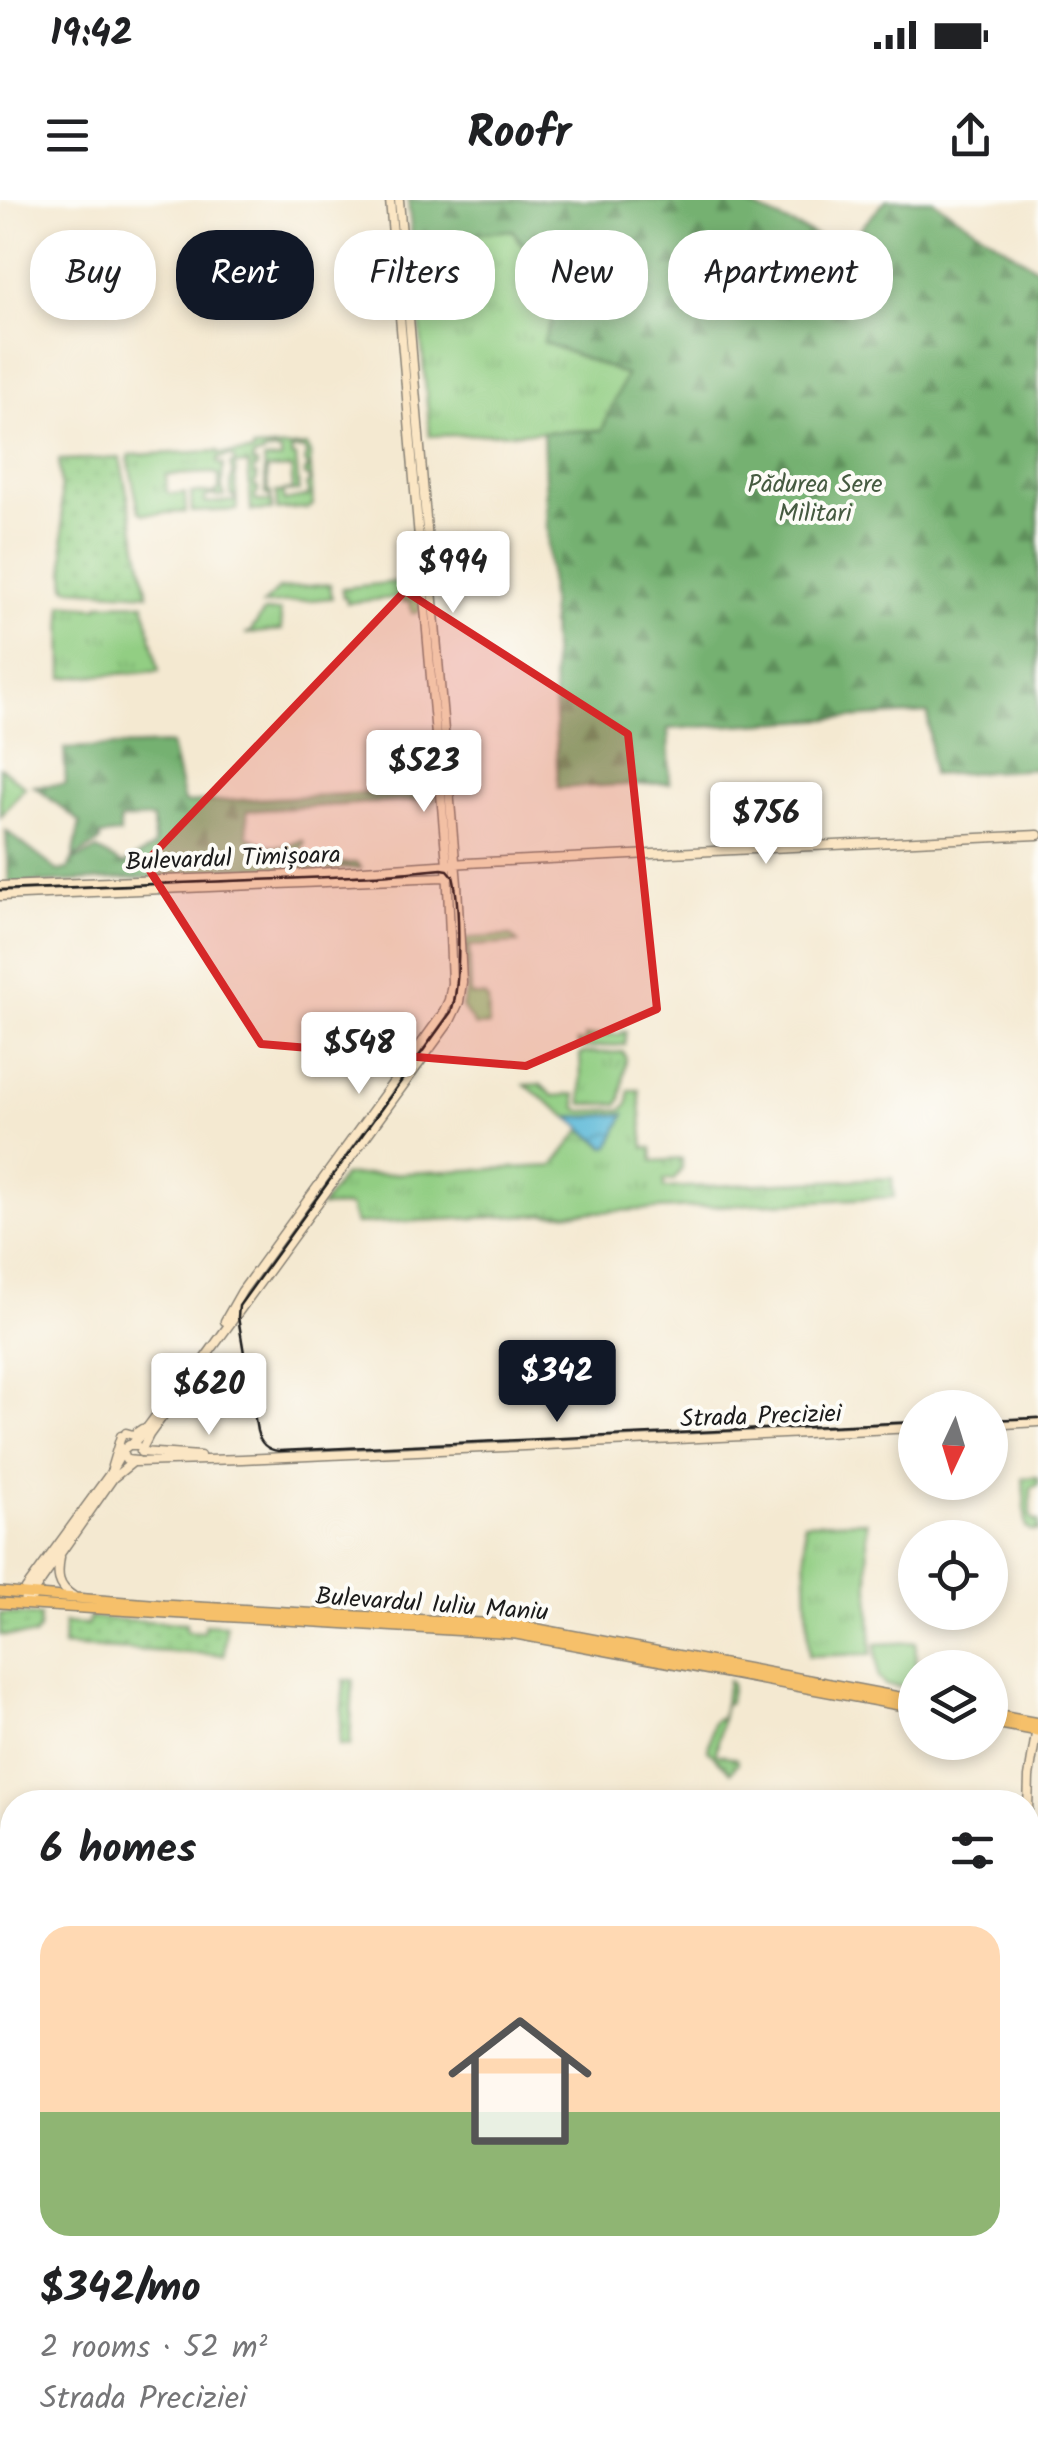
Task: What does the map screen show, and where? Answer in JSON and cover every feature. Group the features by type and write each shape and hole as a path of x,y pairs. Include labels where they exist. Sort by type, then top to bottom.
{"main road":[{"path":"390,200 428,588"},
{"path":"28,1600 126,1447 153,1420 225,1321 242,1290 407,1072 442,1014 457,979 399,200"},
{"name":"Bulevardul Timișoara","path":"0,896 361,872 450,872 468,863 1038,835"},
{"name":"Bulevardul Timișoara","path":"0,886 108,887"},
{"path":"28,1600 113,1478 139,1459 147,1438 376,1114"},
{"path":"109,1475 123,1435 134,1435 153,1420"},
{"path":"1008,1423 1038,1422"},
{"name":"Strada Preciziei","path":"134,1462 898,1429"},
{"path":"147,1438 151,1448 165,1454"},
{"path":"132,1444 141,1452"},
{"path":"123,1452 125,1459 134,1462"},
{"name":"Strada Preciziei","path":"141,1452 220,1458"},
{"path":"61,1552 60,1584 78,1599"},
{"name":"Bulevardul Iuliu Maniu","path":"0,1592 28,1600 581,1640"},
{"name":"Bulevardul Iuliu Maniu","path":"0,1603 78,1599 524,1626 898,1704"},
{"name":"Bulevardul Iuliu Maniu","path":"786,1680 898,1697"},
{"path":"1008,1719 1038,1727"},
{"path":"1008,1724 1038,1727"},
{"path":"1029,1790 1038,1727"},
{"path":"1029,1777 1038,1756"}],"highlighted area":[{"path":"405,591 628,734 657,1009 526,1066 261,1044 145,863"}],"green space":[{"name":"Pădurea Sere Militari","path":"408,200 738,200 804,230 668,230 668,320 893,320 893,230 859,230 886,200 932,200 1038,269 1038,769 932,775 928,713 668,729 670,783 558,788 543,432 602,430 626,375 543,342 552,320 648,320 648,230 515,230 515,233 513,230 411,230"},
{"path":"495,232 515,233 515,320 603,320 697,358 626,376 602,430 430,436 419,320 495,320"},
{"path":"307,446 313,505 277,510 276,492 293,490 291,468 267,469 268,492 271,492 272,510 251,511 248,464 235,465 237,510 192,512 191,493 219,490 219,476 215,473 166,475 167,492 185,493 186,512 139,511 130,455 218,451 219,454","holes":["291,450 306,452 309,496 284,501 282,492 299,491 296,457 292,457","281,452 281,459 264,460 266,495 270,495 271,501 256,501 257,464 253,457","234,458 234,464 230,464 231,496 235,501 205,503 205,497 225,496 223,464 218,464 218,459"]},
{"path":"120,458 148,594 71,589 66,587 59,460"},
{"path":"406,581 407,590 418,590 420,612 412,613 410,601 402,602 401,597 347,603 343,597 342,588"},
{"path":"330,584 332,598 263,605 278,589"},
{"path":"144,603 159,671 63,678 62,604 98,607"},
{"path":"280,611 282,630 245,634 264,612"},
{"path":"171,744 184,803 436,789 436,799 247,811 248,836 256,840 280,847 302,840 305,843 300,858 304,862 358,863 361,868 9,884 6,831 58,871 97,850 123,864 154,847 153,818 120,820 120,834 100,836 100,842 73,858 80,822 34,786 66,784 64,748"},
{"path":"0,767 25,787 0,817"},
{"path":"511,936 518,943 469,946 471,996 488,1000 489,1025 475,1026 462,1007 467,989 465,940"},
{"path":"626,1032 625,1045 584,1048 577,1042 585,1042 585,1036"},
{"path":"623,1052 626,1059 618,1104 582,1104 580,1055"},
{"path":"540,1084 553,1096 575,1094 581,1111 623,1109 628,1104 629,1090 639,1090 644,1148 652,1148 653,1161 682,1159 682,1168 674,1180 664,1180 664,1188 892,1178 894,1197 356,1224 349,1206 321,1207 343,1176 553,1166 582,1129 605,1147 610,1146 624,1114 569,1118 525,1085"},
{"path":"1038,1477 1038,1485 1031,1488 1031,1517 1038,1521 1038,1531 1030,1531 1026,1527 1023,1478"},
{"path":"866,1521 872,1654 809,1656 804,1523"},
{"path":"0,1613 40,1616 39,1630 34,1636 0,1635"},
{"path":"89,1618 186,1623 186,1631 203,1632 205,1624 226,1625 224,1655 63,1646 64,1623 88,1624"},
{"path":"916,1642 916,1650 898,1650 898,1686 885,1685 878,1678 876,1644"},
{"path":"344,1680 353,1680 350,1746 339,1745"},
{"path":"728,1681 732,1684 729,1703 725,1703 716,1753 737,1759 731,1772 708,1750 713,1722 721,1720"}],"water":[{"path":"625,1114 606,1147 569,1118"}],"tram line":[{"path":"0,890 379,875 442,869 453,876 458,945 457,984 451,1012 239,1306 257,1431 267,1447 279,1451 898,1423"},
{"path":"1008,1419 1038,1418"}]}
